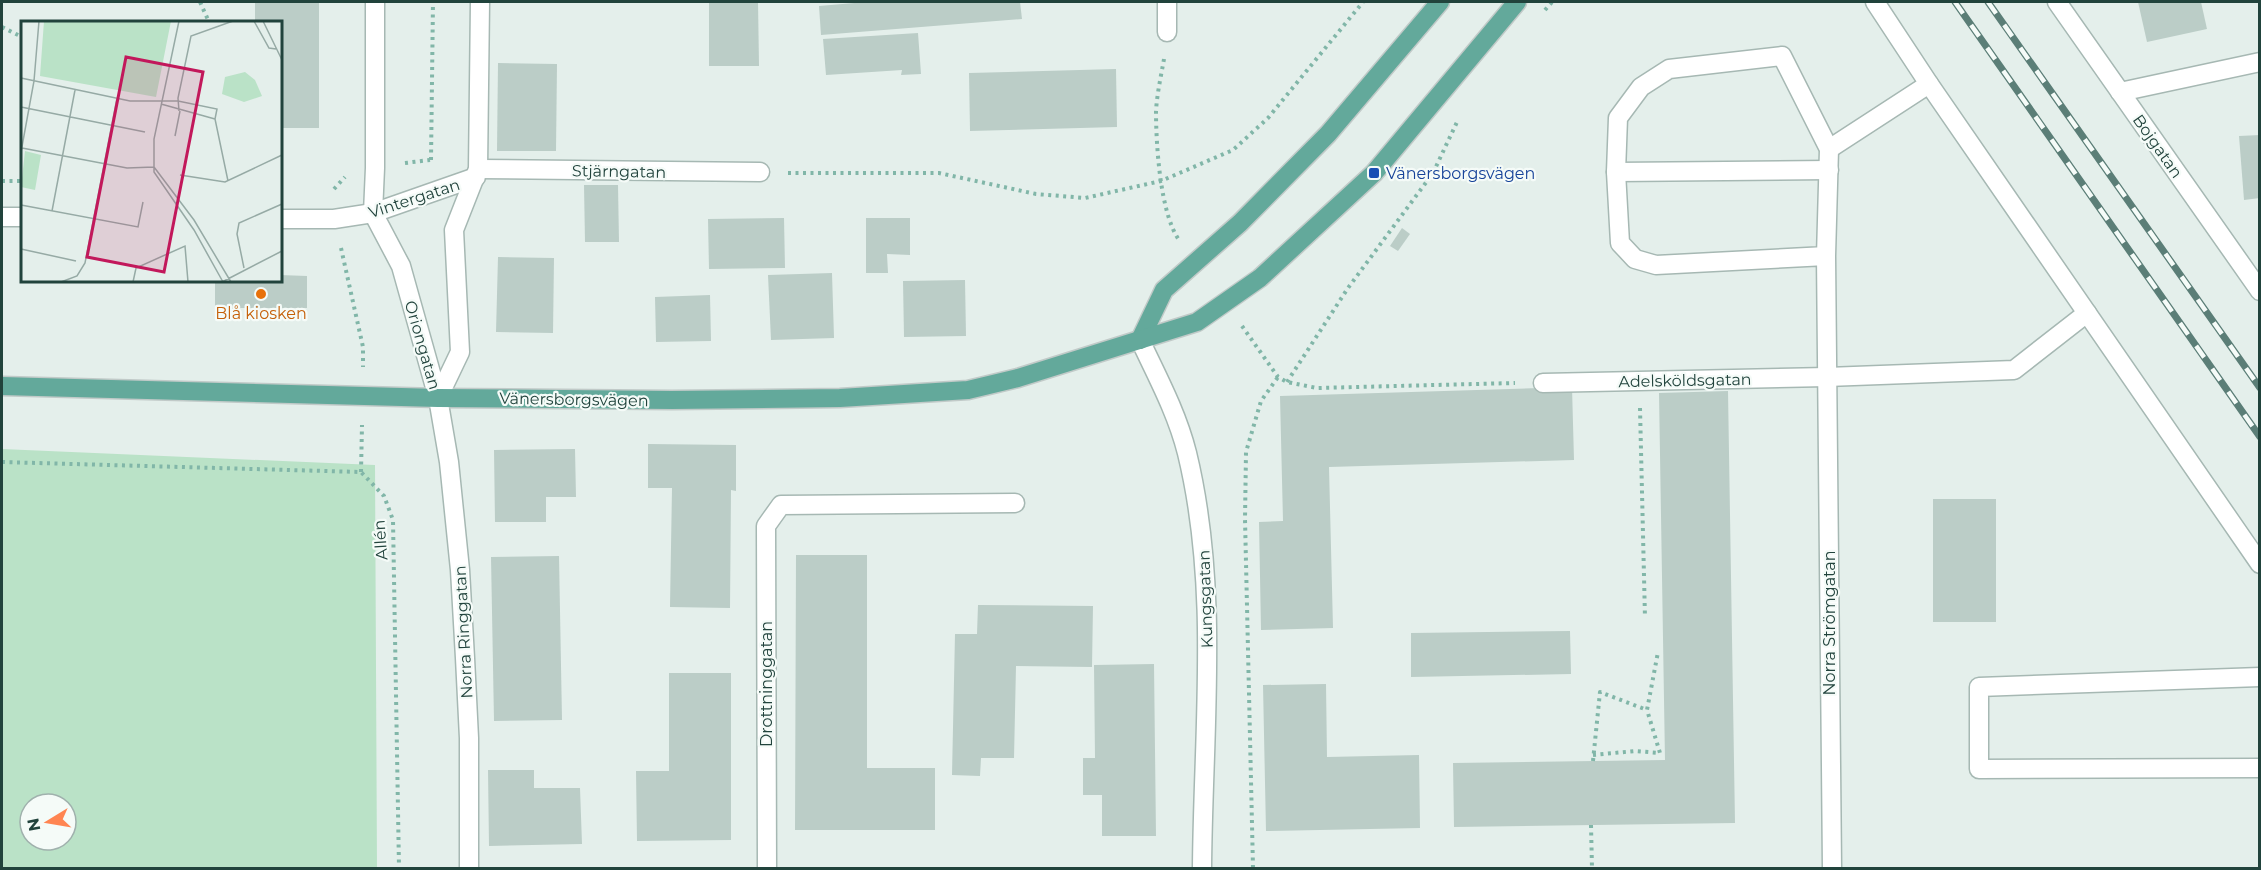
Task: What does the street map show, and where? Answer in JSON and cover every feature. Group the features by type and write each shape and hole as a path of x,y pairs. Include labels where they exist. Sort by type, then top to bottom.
{"main road":[{"path":"1140,340 1164,290 1240,223 1328,135 1440,2"},
{"name":"Vänersborgsvägen","path":"2,386 438,398 672,400 840,398 968,390 1027,376 1197,322 1260,278 1374,172 1517,2"}],"street":[{"path":"373,213 375,2"},
{"name":"Oriongatan","path":"438,398 460,352 454,230 477,173 480,2"},
{"path":"1167,2 1167,32"},
{"path":"1875,2 2259,564"},
{"name":"Bojgatan","path":"2057,2 2259,291"},
{"path":"1826,256 1656,265 1635,259 1620,243 1616,172 1618,118 1641,87 1669,69 1782,56 1828,149 1929,84"},
{"path":"2120,92 2259,62"},
{"name":"Norra Strömgatan","path":"1828,149 1826,256 1832,868"},
{"path":"1616,172 1829,170"},
{"name":"Stjärngatan","path":"477,173 760,172"},
{"name":"Vintergatan","path":"282,219 334,219 373,213 477,173"},
{"name":"Oriongatan","path":"373,213 401,266 438,398"},
{"path":"2,217 21,217"},
{"name":"Adelsköldsgatan","path":"1543,383 1827,377 2014,370 2087,313"},
{"name":"Kungsgatan","path":"1140,340 1165,392 1186,451 1203,542 1208,630 1202,868"},
{"name":"Norra Ringgatan","path":"438,398 449,462 460,570 469,738 470,868"},
{"name":"Drottninggatan","path":"766,868 766,526 782,505 1015,503"},
{"path":"2259,676 1978,687 1979,769 2259,768"}],"path":[{"path":"200,2 209,21"},
{"path":"431,160 433,2"},
{"path":"760,172 939,173 1036,194 1085,198 1161,181 1233,150 1268,118 1363,2"},
{"path":"1538,19 1552,2"},
{"path":"2,27 21,36"},
{"path":"1167,32 1156,110 1161,181 1176,235 1195,262"},
{"path":"1287,382 1348,288 1433,173 1459,119"},
{"path":"2,181 21,181"},
{"path":"2,462 361,472 363,347 334,219"},
{"path":"1225,304 1278,377 1287,382 1317,388 1543,383"},
{"path":"1253,868 1245,519 1246,452 1261,401 1278,377"},
{"path":"1639,381 1645,618"},
{"name":"Allén","path":"361,472 384,496 393,520 399,868"},
{"path":"1593,755 1635,751 1660,753 1647,710 1658,652"},
{"path":"1593,761 1600,692 1647,710"},
{"path":"1591,825 1592,868"}],"green space":[{"path":"2,449 375,465 377,868 2,868"}],"building":[{"path":"255,2 319,2 319,128 282,128 282,21 255,21"},
{"path":"709,2 758,2 759,66 709,66"},
{"path":"866,2 1020,2 1022,19 821,35 819,6"},
{"path":"2138,2 2201,2 2207,29 2147,42"},
{"path":"918,33 921,74 901,75 902,70 826,75 823,39"},
{"path":"498,63 557,64 556,151 497,151"},
{"path":"1116,69 1117,127 970,131 969,73"},
{"path":"2260,135 2260,198 2244,200 2239,136"},
{"path":"584,185 618,185 619,242 585,242"},
{"path":"784,218 785,268 709,269 708,219"},
{"path":"866,218 910,218 910,255 887,254 888,273 866,273"},
{"path":"1402,228 1410,234 1398,251 1390,246"},
{"path":"498,257 554,258 553,333 496,332"},
{"path":"832,273 834,338 771,340 768,275"},
{"name":"Blå kiosken","path":"282,275 307,276 307,308 240,308 240,311 215,311 215,282 282,282"},
{"path":"965,280 966,336 904,337 903,281"},
{"path":"710,295 711,341 656,342 655,297"},
{"path":"1572,387 1574,460 1329,467 1333,628 1261,630 1259,522 1283,521 1280,396"},
{"path":"1728,391 1735,823 1454,827 1453,763 1665,760 1659,393"},
{"path":"648,444 736,445 736,491 731,490 730,608 670,607 672,488 648,488"},
{"path":"575,449 576,497 546,497 546,522 495,522 494,450"},
{"path":"1933,499 1996,499 1996,622 1933,622"},
{"path":"796,555 867,555 867,768 935,768 935,830 795,830"},
{"path":"559,556 562,720 494,721 491,557"},
{"path":"978,605 1093,606 1092,667 1016,666 1014,758 981,758 980,776 952,775 955,634 977,634"},
{"path":"1570,631 1571,674 1411,677 1411,633"},
{"path":"1154,664 1156,836 1102,836 1102,795 1083,795 1083,758 1095,758 1094,665"},
{"path":"669,673 731,673 731,840 637,841 636,771 669,771"},
{"path":"1326,684 1327,757 1419,755 1420,828 1266,831 1263,685"},
{"path":"488,770 534,770 534,788 580,788 582,844 489,846"}],"railway":[{"path":"1955,2 2260,437"},
{"path":"1988,2 2260,388"}],"place":[{"name":"Vänersborgsvägen","path":"1374,173"},
{"name":"Blå kiosken","path":"261,294"}]}
